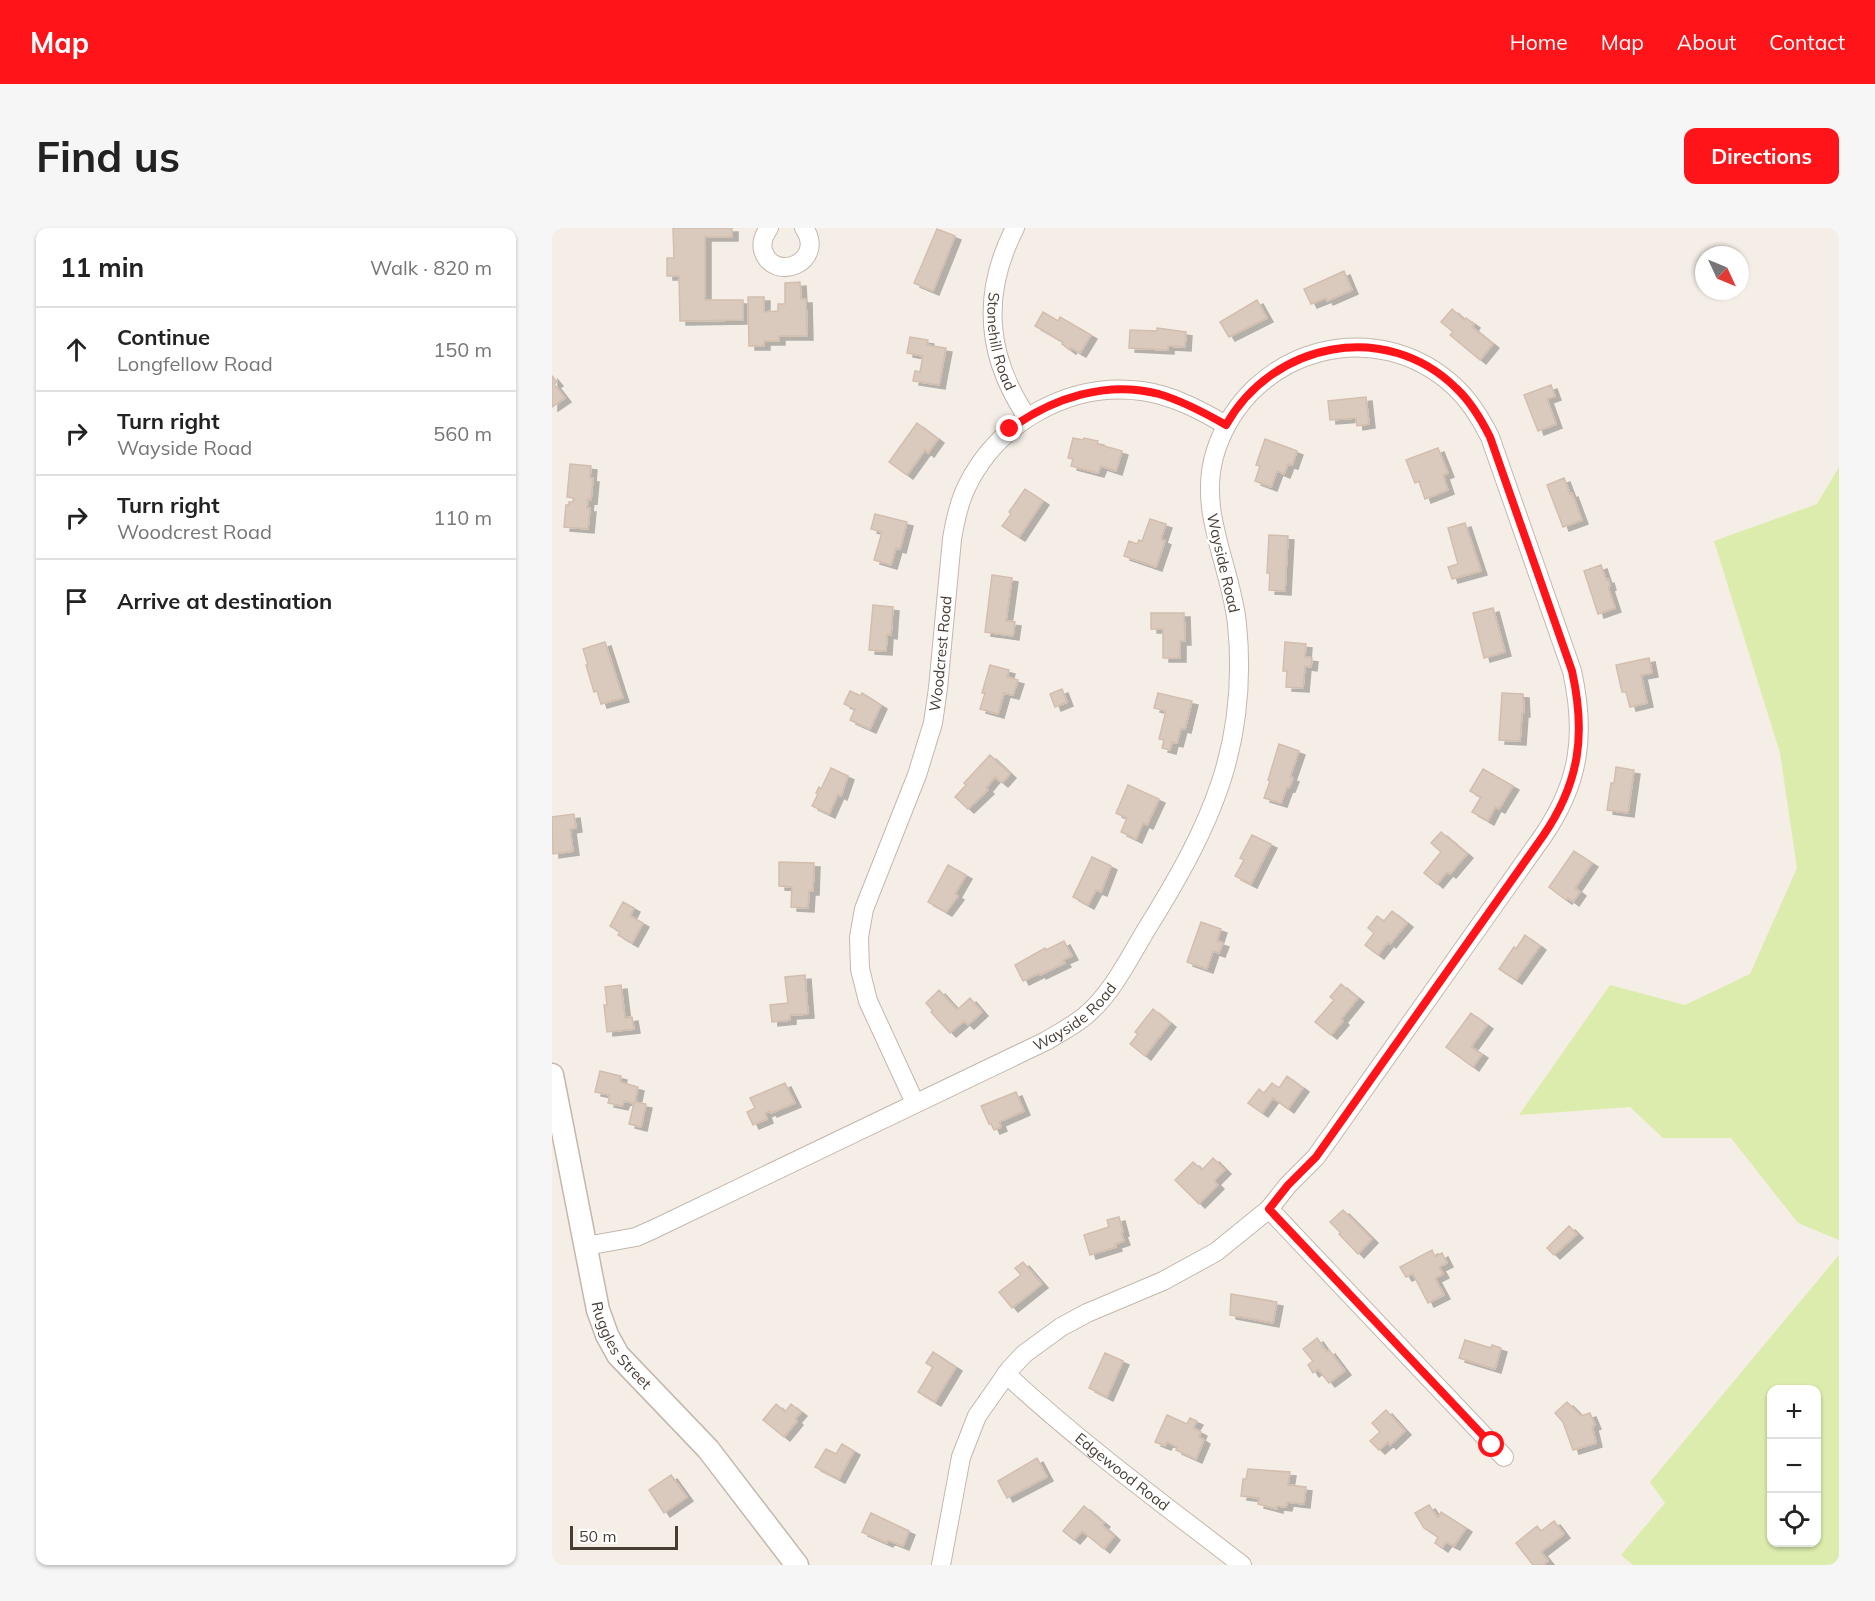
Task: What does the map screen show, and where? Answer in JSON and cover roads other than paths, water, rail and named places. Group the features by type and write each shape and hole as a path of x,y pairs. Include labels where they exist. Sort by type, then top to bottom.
{"street":[{"path":"769,228 763,241 764,252 773,264 783,267 798,264 806,257 810,243 804,228"},
{"name":"Stonehill Road","path":"1015,228 996,276 992,314 1000,366 1027,417"},
{"name":"Wayside Road","path":"586,1246 636,1237 645,1233 1046,1041 1086,1015 1113,984 1188,862 1202,834 1227,769 1233,738 1239,680 1237,622 1210,513 1209,493 1215,453 1226,425 1243,400 1272,373 1289,363 1327,350 1357,348 1387,351 1406,356 1441,375 1469,403 1490,437 1572,671 1581,722 1579,747 1567,794 1557,817 1316,1157 1288,1185 1269,1209 1215,1252 1163,1281 1087,1313 1061,1327 1024,1354 1006,1374 977,1416 961,1457 941,1565"},
{"name":"Woodcrest Road","path":"915,1103 868,1001 860,969 859,937 870,894 920,767 933,723 952,539 966,487 986,457 1010,429 1046,407 1076,396 1109,390 1158,394 1187,404 1226,425"},
{"name":"Ruggles Street","path":"553,1084 598,1310 618,1355 708,1449 797,1565"},
{"path":"1269,1209 1504,1457"},
{"name":"Edgewood Road","path":"1006,1374 1039,1405 1126,1476 1242,1565"}]}
